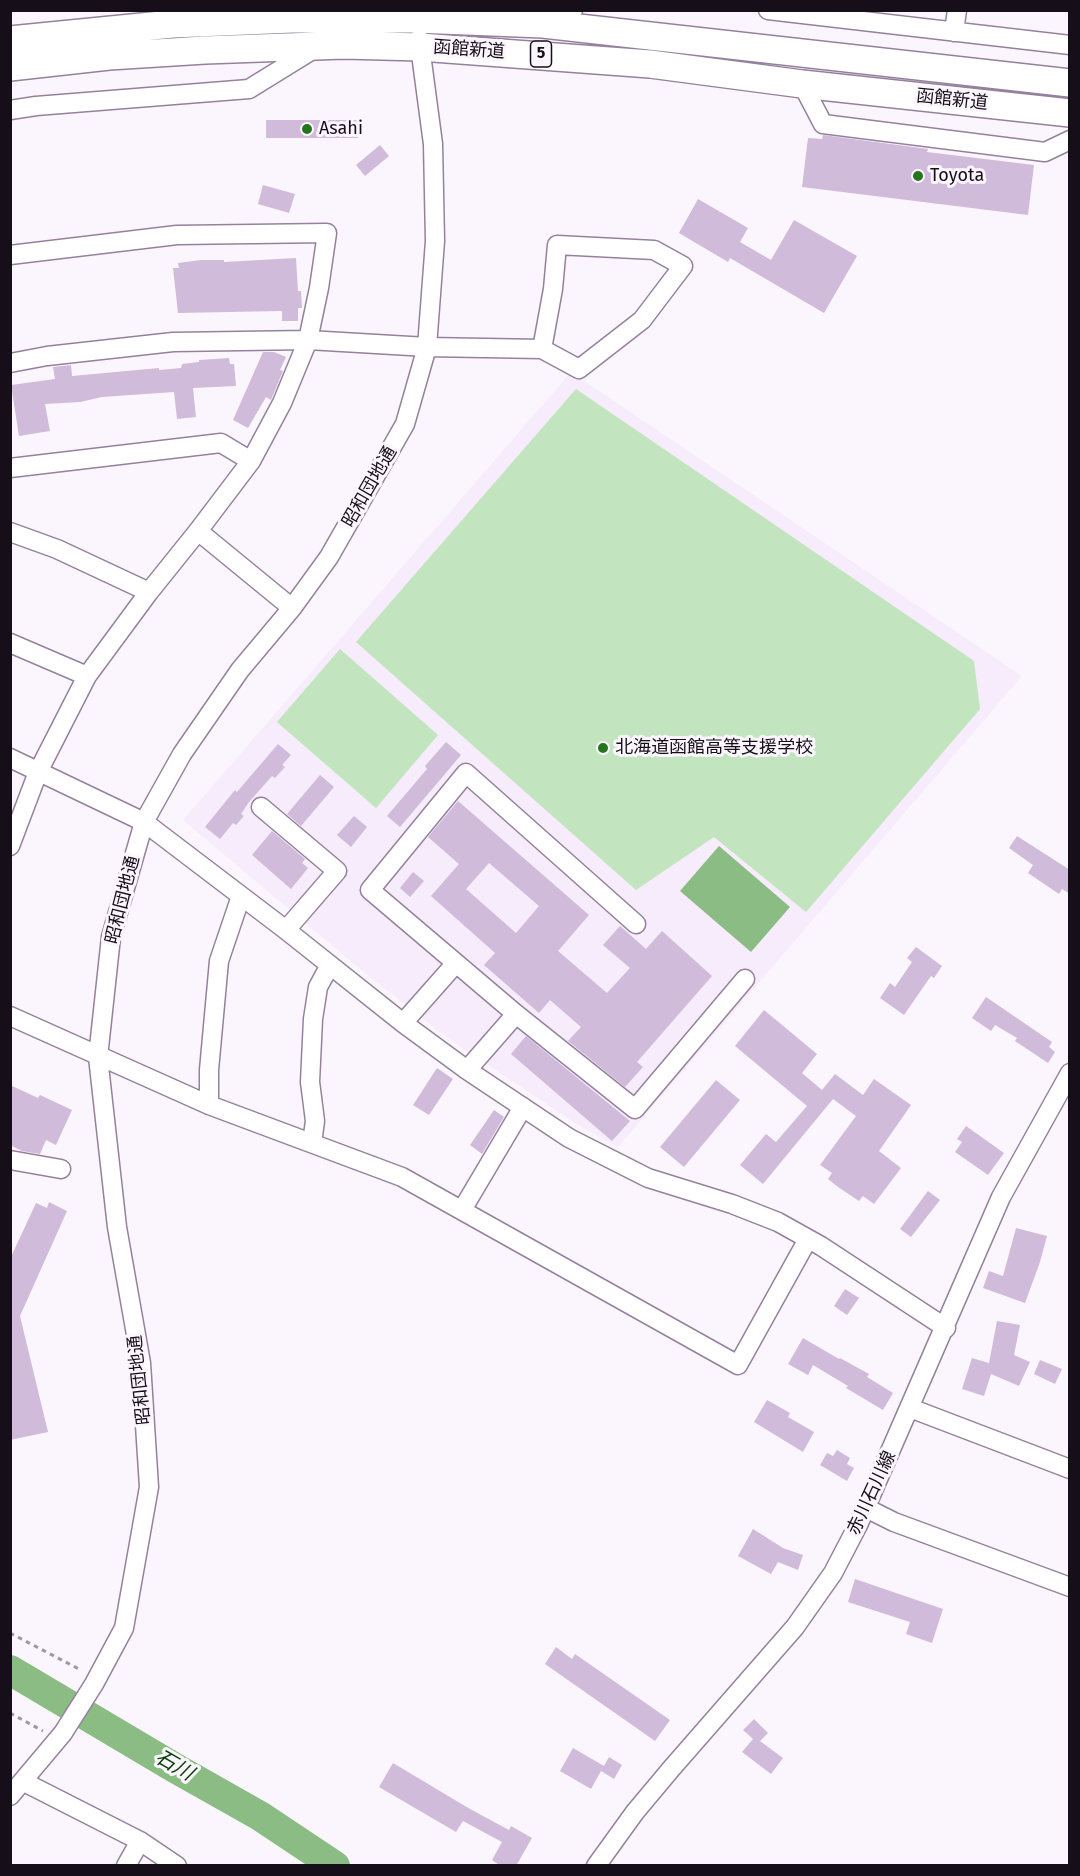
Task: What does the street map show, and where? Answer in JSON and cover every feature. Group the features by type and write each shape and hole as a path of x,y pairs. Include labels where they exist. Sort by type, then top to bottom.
{"highway":[{"name":"函館新道","path":"10,40 284,15 414,15 543,24 1070,83"},
{"name":"函館新道","path":"10,67 109,56 205,50 318,46 420,47 650,64 802,84 1070,113"}],"street":[{"path":"543,24 573,10"},
{"path":"768,10 1070,45"},
{"path":"954,32 957,10"},
{"name":"昭和団地通","path":"10,1796 63,1733 94,1684 124,1628 149,1487 141,1363 117,1227 98,1057 111,937 144,822 182,753 240,670 292,608 328,558 405,424 427,347 435,241 433,155 414,15"},
{"path":"10,110 249,89 318,46"},
{"path":"802,84 823,124 1045,152 1070,140"},
{"path":"10,255 177,235 327,233 308,340 282,403 250,461 87,676 38,772 10,846"},
{"path":"10,363 173,342 308,340 427,347 542,349 579,369 642,320 683,266 654,250 557,245 553,289 542,349"},
{"path":"10,468 221,443 250,461"},
{"path":"198,531 292,608"},
{"path":"10,532 57,549 149,592"},
{"path":"10,643 87,676"},
{"path":"10,758 144,822 403,1023 467,1070 569,1138 648,1178 732,1204 778,1222 946,1328"},
{"path":"636,924 465,773 370,890 516,1014 635,1109 745,979"},
{"path":"261,807 337,871 285,930"},
{"path":"209,1105 209,1070 219,961 241,896"},
{"path":"403,1023 456,963"},
{"path":"312,1143 315,1121 310,1082 313,1019 318,987 330,965"},
{"path":"467,1070 516,1014"},
{"path":"10,1016 209,1105 402,1177 738,1365 808,1239"},
{"name":"赤川石川線","path":"596,1866 635,1812 671,1768 795,1627 833,1573 866,1508 1001,1197 1070,1073"},
{"path":"462,1210 523,1107"},
{"path":"10,1160 61,1170"},
{"path":"910,1408 1070,1468"},
{"path":"866,1508 894,1522 1070,1587"},
{"path":"24,1782 140,1841 177,1866"},
{"path":"126,1866 140,1841"}],"path":[{"path":"10,1633 79,1669"},
{"path":"10,1713 44,1731"}],"shaded area":[{"name":"北海道函館高等支援学校","path":"571,372 1022,676 618,1147 575,1123 446,1037 354,964 183,820"},
{"path":"576,389 974,661 980,709 806,912 714,837 636,890 356,642"},
{"path":"340,649 438,735 376,808 277,722"},
{"path":"719,846 790,907 751,952 680,891"}],"building":[{"path":"266,120 358,120 358,138 266,138"},
{"name":"Toyota","path":"823,135 928,149 927,152 1034,165 1028,215 802,187 808,138 822,139"},
{"path":"380,145 389,156 365,176 356,165"},
{"path":"263,185 295,194 289,213 258,204"},
{"path":"698,199 748,228 740,242 771,260 794,220 857,256 824,313 730,258 728,262 679,233"},
{"path":"296,258 298,291 301,291 302,308 298,308 298,321 282,321 282,311 178,313 173,268 179,268 178,263 201,260 224,260 224,262"},
{"path":"263,352 274,352 286,357 271,400 266,397 248,428 233,420"},
{"path":"229,358 230,364 234,364 236,386 193,388 196,417 177,419 174,392 102,397 80,402 45,404 50,431 19,436 11,385 55,379 53,367 71,365 72,376 181,368 182,364 199,362 199,360"},
{"path":"446,742 461,755 400,827 387,816 427,769 425,766"},
{"path":"278,744 291,755 282,765 285,767 275,778 272,776 249,802 241,814 244,816 236,825 233,823 220,839 205,827 235,790 237,792"},
{"path":"320,775 334,787 301,826 287,814"},
{"path":"458,801 589,915 558,951 607,993 630,968 603,945 620,926 646,949 662,931 712,976 637,1062 643,1067 625,1087 568,1041 581,1027 550,1000 539,1013 484,965 495,953 431,896 459,864 428,837","holes":["489,863 539,906 516,933 466,889"]},
{"path":"354,816 367,827 351,847 337,835"},
{"path":"272,831 305,859 302,863 308,868 291,889 252,855"},
{"path":"1017,836 1070,870 1070,894 1062,889 1059,894 1028,873 1033,865 1009,848"},
{"path":"413,872 424,881 410,897 400,888"},
{"path":"916,947 942,966 934,978 931,976 904,1015 880,998 890,983 895,987 912,962 907,958"},
{"path":"986,997 1052,1042 1049,1047 1055,1052 1048,1063 1015,1041 1017,1038 995,1025 991,1031 972,1018"},
{"path":"764,1010 817,1054 802,1073 822,1090 835,1074 863,1095 874,1079 911,1105 879,1151 901,1168 874,1204 863,1196 859,1201 838,1187 828,1179 832,1173 820,1165 856,1116 833,1099 763,1184 740,1165 766,1134 776,1142 807,1106 735,1046"},
{"path":"526,1036 630,1121 612,1141 511,1054"},
{"path":"437,1068 453,1079 429,1115 413,1105"},
{"path":"716,1080 740,1100 684,1167 660,1147"},
{"path":"10,1085 38,1098 40,1095 72,1110 56,1145 46,1140 40,1154 22,1151 10,1145"},
{"path":"494,1110 504,1117 482,1154 470,1145"},
{"path":"966,1126 1004,1153 988,1175 955,1152 962,1142 957,1139"},
{"path":"928,1191 940,1200 911,1237 900,1229"},
{"path":"49,1202 67,1211 20,1316 48,1432 10,1440 10,1259 36,1203 47,1208"},
{"path":"1016,1228 1047,1236 1025,1303 983,1288 989,1271 1003,1276"},
{"path":"845,1289 859,1298 847,1315 834,1306"},
{"path":"997,1321 1020,1325 1014,1355 1030,1362 1019,1386 991,1374 984,1396 962,1389 972,1358 989,1363"},
{"path":"803,1338 869,1374 867,1377 893,1393 883,1410 813,1365 808,1375 788,1364"},
{"path":"1040,1360 1062,1369 1055,1384 1034,1374"},
{"path":"767,1400 790,1413 788,1417 814,1432 803,1452 754,1422"},
{"path":"837,1450 850,1458 847,1464 854,1468 847,1481 820,1465 827,1453 833,1456"},
{"path":"753,1529 783,1548 803,1555 798,1570 778,1562 771,1574 738,1556"},
{"path":"855,1579 943,1609 932,1643 906,1634 910,1622 848,1602"},
{"path":"556,1647 572,1659 575,1654 670,1720 655,1741 545,1664"},
{"path":"754,1719 768,1733 760,1741 783,1758 771,1774 742,1752 753,1739 743,1730"},
{"path":"573,1748 604,1766 609,1757 622,1765 614,1779 601,1771 591,1789 560,1771"},
{"path":"393,1763 470,1809 509,1830 511,1826 532,1838 516,1866 501,1866 492,1860 502,1842 463,1821 456,1832 379,1787"}],"waterway":[{"name":"石川","path":"10,1670 260,1816 335,1866"}],"place":[{"name":"Asahi","path":"307,129"},
{"name":"Toyota","path":"918,176"},
{"name":"北海道函館高等支援学校","path":"603,748"}]}
